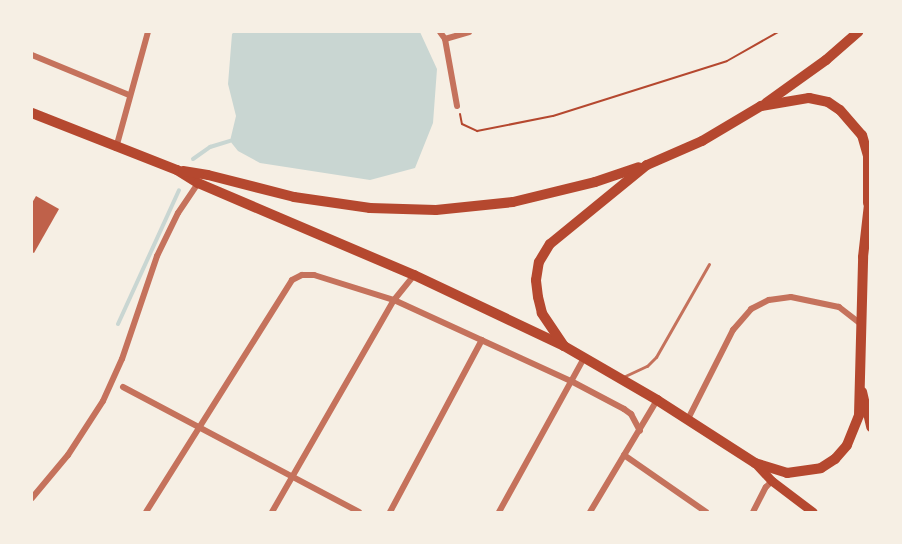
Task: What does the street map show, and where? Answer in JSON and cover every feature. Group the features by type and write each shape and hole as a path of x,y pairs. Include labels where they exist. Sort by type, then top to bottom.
{"highway":[{"path":"32,113 116,148 177,170 208,175 294,197 370,208 436,210 513,202 595,182 647,165 702,141 761,106 826,60 858,32"},
{"path":"177,170 198,183 414,275 564,346 657,400 755,463 787,473 805,472 821,468 835,459 847,445 855,429 862,390 861,324 868,208 868,156 862,135 840,110 828,102 809,98 761,106"},
{"path":"564,346 542,313 536,280 539,262 560,233 647,165"},
{"path":"868,208 870,196"}],"main road":[{"path":"862,390 870,427"},
{"path":"755,463 772,481 813,513"}],"street":[{"path":"116,148 148,32"},
{"path":"440,32 445,39 457,106"},
{"path":"445,39 469,32"},
{"path":"32,55 129,95"},
{"path":"32,498 68,455 103,401 122,359 157,256 178,213 198,183"},
{"path":"146,513 292,280 302,274 314,275 394,300 571,381 631,414 640,431"},
{"path":"272,513 394,300 414,275"},
{"path":"688,419 733,330 751,309 769,300 791,297 839,307 861,324"},
{"path":"390,513 482,340"},
{"path":"499,513 584,358"},
{"path":"123,387 358,513"},
{"path":"590,513 657,400"},
{"path":"624,455 706,513"},
{"path":"753,513 766,487 772,481"}],"lane":[{"path":"618,378 636,372 656,357 709,264"}],"path":[{"path":"457,106 462,124 477,131 553,116 727,61 778,32"}],"shaded area":[{"path":"234,32 420,32 437,69 433,123 415,168 370,180 260,163 238,151 230,141 236,116 228,84"}],"building":[{"path":"36,196 59,209 34,253 32,252 32,203"}],"waterway":[{"path":"193,159 210,147 230,141"},
{"path":"118,324 179,190"}]}
